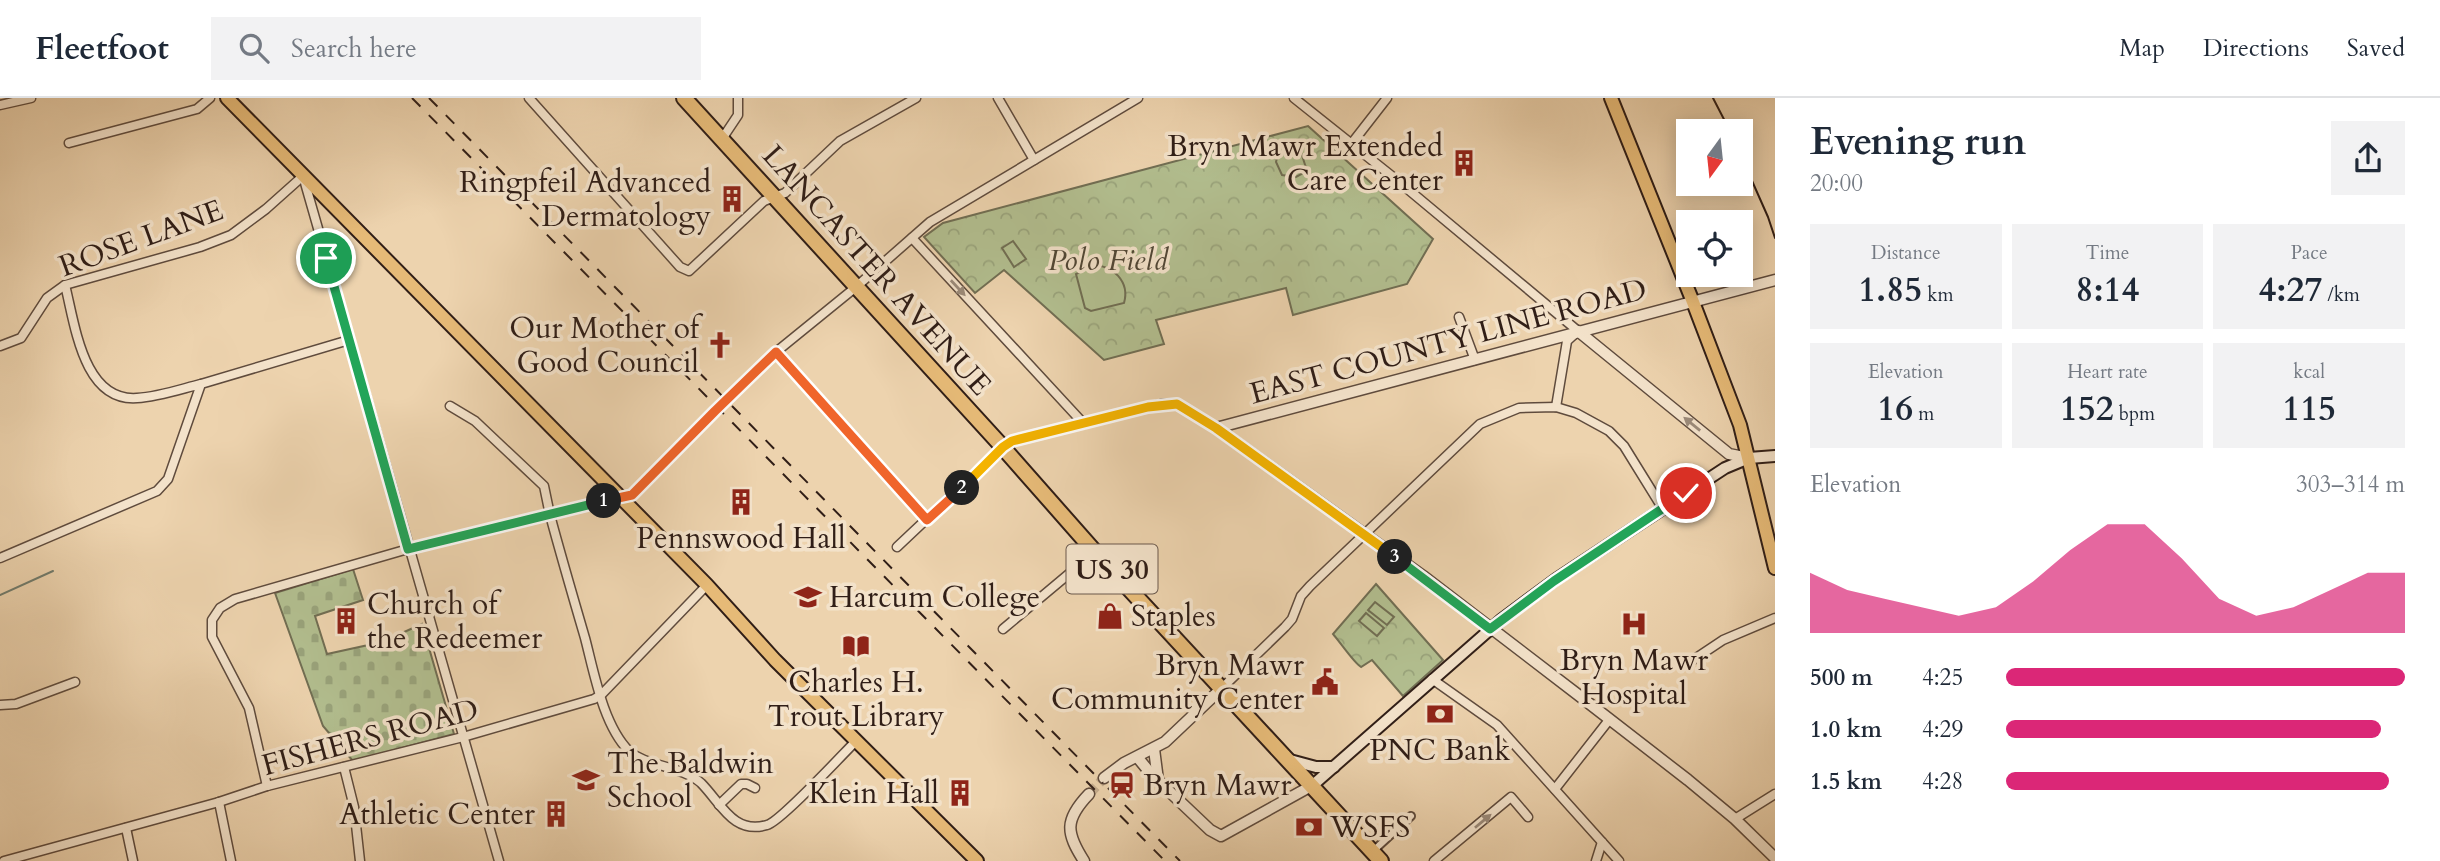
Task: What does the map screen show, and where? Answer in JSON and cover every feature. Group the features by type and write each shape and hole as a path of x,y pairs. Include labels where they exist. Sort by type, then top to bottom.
{"highway":[{"name":"LANCASTER AVENUE","path":"684,98 1003,447"},
{"name":"US 30","path":"1003,447 1095,552 1314,785 1374,857"}],"main road":[{"path":"227,98 707,585 775,660 977,861"},
{"path":"1611,98 1740,425 1768,519 1775,568"},
{"path":"1314,785 1490,629 1554,581 1714,474 1749,458 1775,456"},
{"path":"1290,760 1316,767 1334,766"}],"street":[{"path":"0,105 32,98"},
{"path":"69,143 197,109 210,98"},
{"path":"529,98 680,267 687,271 694,269 764,201 785,193 846,137 916,98"},
{"path":"722,139 738,115 738,98"},
{"path":"998,98 1034,160"},
{"path":"267,786 249,708 212,637 212,620 220,608 235,599 408,549 632,495 776,352 930,222 1138,98"},
{"path":"1293,98 1352,143 1729,454 1749,458"},
{"path":"1352,143 1387,98"},
{"path":"303,177 499,861"},
{"name":"ROSE LANE","path":"0,346 21,338 47,298 65,285 200,247 231,235 303,177"},
{"path":"912,238 1084,424"},
{"name":"EAST COUNTY LINE ROAD","path":"1216,428 1775,280"},
{"path":"65,285 85,359 99,385 118,396 137,398 201,384 349,340"},
{"path":"1459,317 1475,360"},
{"path":"1556,407 1567,341 1578,331"},
{"path":"776,352 927,520"},
{"path":"0,558 157,491 163,486 168,479 201,384"},
{"path":"897,547 1012,441 1148,407 1177,404 1216,428 1423,576 1735,819 1775,858"},
{"path":"450,406 475,421 544,486 601,695 616,737 632,754 693,777 737,823 751,828 772,824 856,741"},
{"path":"1104,778 1124,763 1165,743 1292,620 1301,596 1480,424 1519,408 1556,407 1576,413 1609,431 1624,446 1663,509"},
{"path":"1003,629 1095,552"},
{"name":"FISHERS ROAD","path":"4,861 219,802 267,786 463,737 601,695 707,585"},
{"path":"1690,662 1723,640 1775,618"},
{"path":"1432,679 1497,726 1619,861"},
{"path":"0,705 16,704 75,682"},
{"path":"1555,789 1609,720"},
{"path":"1154,749 1158,781"},
{"path":"1138,758 1158,781 1210,830 1222,836 1314,785"},
{"path":"344,767 354,807 360,861"},
{"path":"719,805 741,784 755,788"},
{"path":"1084,861 1073,843 1070,821 1076,807 1088,794"},
{"path":"1735,819 1775,794"},
{"path":"1434,861 1511,797 1528,817"},
{"path":"219,802 231,861"},
{"path":"1374,857 1411,816"},
{"path":"126,828 133,861"},
{"path":"1596,861 1602,842"}],"green space":[{"name":"Polo Field","path":"1308,126 1433,239 1407,284 1293,315 1286,288 1156,320 1164,344 1104,360 1004,270 975,293 924,237 943,223"},
{"path":"1300,149 1307,171 1296,177 1282,175 1276,162 1278,154"},
{"path":"1013,241 1026,259 1014,267 1002,248"},
{"path":"1092,266 1107,268 1118,276 1124,288 1124,303 1091,311 1085,308 1076,274"},
{"path":"353,569 363,600 315,616 327,654 382,642 422,624 454,734 353,761 323,726 275,593"},
{"path":"1376,584 1443,660 1403,696 1372,660 1361,667 1358,665 1333,634"},
{"path":"1375,602 1394,617 1387,625 1368,610"},
{"path":"1366,613 1384,628 1377,636 1359,621"}],"waterway":[{"path":"0,595 53,571"}],"tunnel":[{"path":"1089,794 1104,778"}],"tram line":[{"path":"1713,98 1724,119"},
{"path":"1754,185 1775,238"}],"railway":[{"path":"412,98 1165,861"},
{"path":"429,98 1103,783"},
{"path":"1108,788 1180,861"}],"place":[{"name":"Bryn Mawr Extended Care Center","path":"1464,163"},
{"name":"Ringpfeil Advanced Dermatology","path":"732,199"},
{"name":"Our Mother of Good Council","path":"720,345"},
{"name":"Pennswood Hall","path":"741,502"},
{"name":"Harcum College","path":"808,597"},
{"name":"Staples","path":"1110,616"},
{"name":"Church of the Redeemer","path":"346,621"},
{"name":"Bryn Mawr Hospital","path":"1634,624"},
{"name":"Charles H. Trout Library","path":"856,646"},
{"name":"Bryn Mawr Community Center","path":"1325,682"},
{"name":"PNC Bank","path":"1440,714"},
{"name":"The Baldwin School","path":"586,780"},
{"name":"Bryn Mawr","path":"1122,785"},
{"name":"Klein Hall","path":"960,793"},
{"name":"Athletic Center","path":"556,814"},
{"name":"WSFS","path":"1309,827"}],"route":[{"path":"326,258 408,549 632,495 776,352 927,520 1012,441 1161,404 1177,404 1216,428 1423,576 1490,629 1554,581 1686,493"}]}
